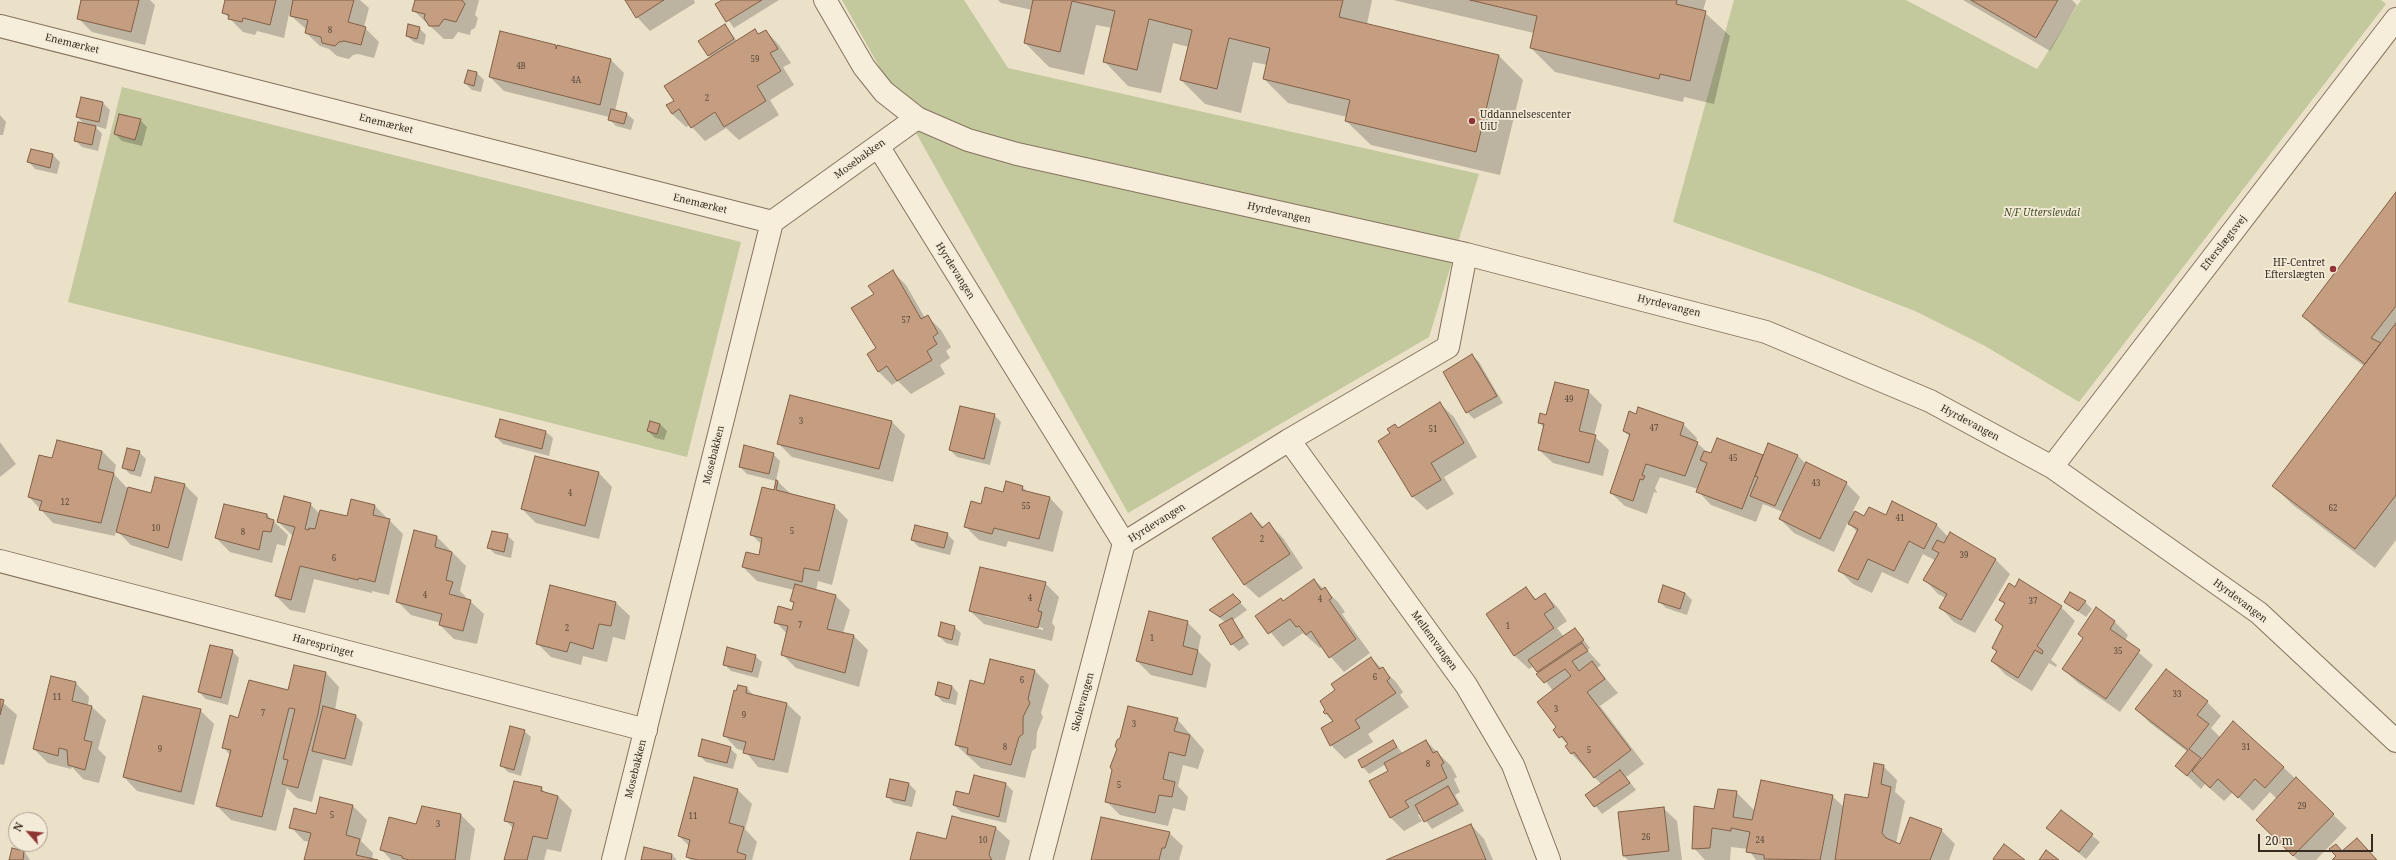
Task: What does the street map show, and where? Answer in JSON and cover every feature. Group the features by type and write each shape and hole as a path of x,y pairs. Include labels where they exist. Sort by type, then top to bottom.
{"street":[{"name":"Hyrdevangen","path":"825,0 864,67 884,92 917,118 968,140 1017,154 1466,254 1766,332 1930,401 2052,467 2258,613 2396,741"},
{"name":"Efterslægtsvej","path":"2052,467 2396,19"},
{"name":"Enemærket","path":"0,26 772,222"},
{"name":"Mosebakken","path":"613,860 772,222 917,118"},
{"name":"Hyrdevangen","path":"878,146 1124,544 1289,440 1448,347 1466,254"},
{"name":"Mellemvangen","path":"1289,440 1466,685 1513,765 1549,860"},
{"name":"Skolevangen","path":"1041,860 1124,544"},
{"name":"Harespringet","path":"0,561 646,730"}],"green space":[{"path":"842,0 964,0 1008,68 1479,174 1429,337 1128,513"},
{"name":"N/F Utterslevdal","path":"1734,0 1906,0 2037,69 2081,0 2381,0 2386,4 2079,402 1985,346 1915,311 1820,274 1673,222"},
{"path":"122,87 741,242 687,457 68,302"}],"building":[{"path":"81,0 139,0 131,32 77,19"},
{"path":"225,0 276,0 270,25 243,18 242,22 228,19 229,15 222,13"},
{"path":"293,0 354,0 348,22 366,27 361,45 344,41 339,42 335,46 322,43 321,37 305,33 308,20 290,16"},
{"path":"415,0 462,0 465,4 456,22 444,19 439,26 429,26 424,18 425,14 412,11"},
{"path":"625,0 664,0 636,18"},
{"path":"722,0 762,0 726,22 715,4"},
{"path":"1033,0 1343,0 1339,17 1499,55 1476,152 1345,121 1350,100 1263,79 1270,48 1229,38 1217,89 1180,80 1192,30 1149,19 1137,70 1103,62 1115,11 1072,1 1060,52 1024,43"},
{"path":"1470,0 1677,0 1676,4 1706,11 1690,81 1660,74 1659,79 1530,48 1537,16"},
{"path":"1971,0 2058,0 2036,38"},
{"path":"408,24 420,27 417,39 406,36"},
{"path":"725,24 734,39 708,56 698,41"},
{"path":"755,29 758,34 766,30 778,49 770,53 781,71 757,86 766,101 724,127 715,112 691,128 679,109 672,114 666,105 674,101 664,86"},
{"path":"500,31 556,45 556,49 557,45 611,59 600,105 489,77"},
{"path":"468,70 477,72 474,86 464,83"},
{"path":"81,97 103,102 99,122 76,117"},
{"path":"611,109 627,113 624,124 608,120"},
{"path":"119,114 141,119 135,140 114,134"},
{"path":"78,122 96,126 92,145 74,141"},
{"path":"31,149 53,154 50,168 27,162"},
{"path":"2396,192 2396,306 2371,338 2381,343 2365,364 2302,316"},
{"path":"893,270 921,319 928,315 938,333 933,337 937,344 927,351 932,360 897,381 887,366 878,372 867,354 876,348 851,308 874,294 868,286"},
{"path":"2396,323 2396,495 2355,549 2272,486"},
{"path":"1472,354 1497,396 1466,413 1443,372"},
{"path":"1555,382 1589,390 1579,431 1596,435 1589,463 1538,450 1544,424 1538,423 1540,413 1546,415"},
{"path":"790,395 892,421 879,469 777,444"},
{"path":"1440,402 1464,443 1431,463 1441,480 1412,497 1378,441 1390,433 1387,429 1395,424 1398,428"},
{"path":"960,406 995,414 984,459 949,450"},
{"path":"1638,407 1684,423 1680,435 1698,442 1685,476 1646,464 1642,475 1645,476 1643,480 1640,479 1633,501 1610,493 1630,434 1623,431 1629,411 1636,414"},
{"path":"500,419 546,431 542,449 495,437"},
{"path":"650,421 660,424 657,434 647,431"},
{"path":"1717,438 1763,455 1742,509 1696,492 1707,463 1700,460 1704,451 1711,453"},
{"path":"57,440 102,451 98,469 114,473 101,523 39,510 42,501 28,497 39,455 52,458"},
{"path":"1768,443 1798,455 1775,506 1750,496 1758,477 1755,476"},
{"path":"744,445 774,453 769,474 739,467"},
{"path":"127,448 140,451 134,471 122,468"},
{"path":"535,456 599,472 585,526 521,509"},
{"path":"1806,462 1847,482 1820,539 1779,519"},
{"path":"155,477 185,484 168,548 116,532 128,487 151,493"},
{"path":"776,480 778,481 776,490 835,505 819,571 804,568 802,582 742,567 746,552 759,555 762,538 750,535 762,487 774,490"},
{"path":"1006,481 1023,486 1022,490 1050,497 1039,539 994,528 992,534 964,527 971,501 981,504 985,487 1003,492"},
{"path":"284,496 311,503 305,529 309,530 309,528 315,529 320,510 347,516 351,499 375,505 373,515 390,519 375,582 359,578 358,580 300,566 291,600 275,596 295,527 277,522"},
{"path":"1892,501 1937,524 1924,549 1909,541 1894,571 1868,559 1858,580 1838,571 1858,529 1848,524 1855,511 1864,516 1869,507 1886,515"},
{"path":"224,504 267,514 267,518 274,520 271,532 263,531 259,550 215,538"},
{"path":"1251,513 1262,528 1269,522 1290,554 1244,585 1212,538"},
{"path":"915,525 948,533 944,548 911,540"},
{"path":"414,530 437,536 435,547 452,552 446,580 453,582 449,594 471,600 463,631 439,625 442,614 396,602"},
{"path":"492,531 508,534 504,552 487,548"},
{"path":"1950,532 1996,559 1961,620 1939,608 1947,594 1923,580 1939,553 1932,549 1937,540 1944,543"},
{"path":"980,567 1046,582 1038,611 1042,612 1038,628 969,611"},
{"path":"1314,579 1321,590 1325,587 1332,598 1329,600 1356,639 1329,658 1311,631 1306,635 1299,626 1296,627 1290,619 1268,634 1255,616 1281,598 1283,601"},
{"path":"2019,579 2062,606 2037,646 2043,651 2042,654 2035,650 2018,678 1991,661 1997,651 1992,648 2003,626 1995,620 2005,603 1999,600 2009,583 2015,587"},
{"path":"795,584 836,595 827,629 854,635 845,673 781,655 788,626 774,623 778,606 792,610 794,602 790,601"},
{"path":"550,585 616,602 611,626 599,624 593,649 570,642 567,652 536,644"},
{"path":"1663,585 1685,593 1680,609 1658,602"},
{"path":"1526,587 1535,600 1545,593 1554,607 1544,614 1554,628 1514,656 1486,614"},
{"path":"2070,592 2086,601 2078,611 2064,602"},
{"path":"1233,594 1241,602 1220,617 1209,610"},
{"path":"2096,607 2115,621 2110,629 2140,650 2106,699 2062,669 2083,638 2078,634"},
{"path":"1149,611 1188,621 1183,646 1198,650 1192,675 1136,661"},
{"path":"1232,618 1243,637 1231,645 1219,625"},
{"path":"941,622 955,626 952,640 938,636"},
{"path":"1575,628 1584,640 1537,672 1528,660"},
{"path":"1582,643 1588,651 1572,661 1579,671 1592,661 1605,679 1587,692 1631,750 1594,778 1574,752 1571,754 1565,746 1568,744 1562,736 1559,738 1553,730 1556,727 1537,702 1571,676 1565,669 1544,683 1536,674"},
{"path":"210,645 233,650 221,698 198,692"},
{"path":"727,647 756,655 752,672 723,665"},
{"path":"1371,657 1379,669 1383,667 1390,678 1387,681 1396,693 1355,720 1360,728 1330,746 1321,728 1333,721 1327,713 1325,714 1323,712 1325,710 1320,701 1335,690 1331,684"},
{"path":"990,659 1035,670 1028,699 1030,703 1023,717 1023,734 1019,737 1011,765 967,754 968,748 955,745 970,680 984,684"},
{"path":"294,665 326,672 318,714 298,788 282,784 288,760 283,759 295,709 289,708 262,817 216,806 231,750 222,748 230,715 238,718 249,680 288,690"},
{"path":"2166,669 2208,701 2197,715 2209,724 2189,749 2201,758 2187,776 2175,766 2188,750 2135,709"},
{"path":"51,676 76,682 72,701 92,706 84,740 92,742 85,770 68,765 67,750 59,748 58,756 33,749"},
{"path":"938,682 952,686 949,699 935,695"},
{"path":"738,685 747,687 746,693 787,703 774,760 743,753 746,742 723,736 734,690 736,691"},
{"path":"143,696 201,709 181,792 123,777"},
{"path":"0,699 4,700 0,715"},
{"path":"323,706 356,715 345,759 312,751"},
{"path":"1128,706 1178,718 1174,731 1190,735 1185,756 1169,752 1163,779 1175,782 1172,797 1159,795 1155,813 1105,802 1112,770 1110,767 1117,749 1115,746 1117,740 1120,738"},
{"path":"2233,721 2284,767 2265,788 2255,779 2238,798 2218,779 2210,788 2192,771"},
{"path":"510,726 525,730 514,770 500,766"},
{"path":"702,739 731,747 727,763 698,756"},
{"path":"1393,740 1397,747 1362,768 1358,760"},
{"path":"1426,740 1433,753 1437,751 1444,763 1441,765 1447,778 1405,801 1409,807 1390,818 1369,781 1388,771 1384,763"},
{"path":"1874,763 1884,765 1881,784 1891,787 1882,833 1886,838 1900,844 1910,817 1942,829 1930,860 1835,860 1845,794 1868,798"},
{"path":"1620,770 1630,783 1594,807 1585,795"},
{"path":"974,775 1006,783 999,817 953,805 956,791 969,794"},
{"path":"694,777 738,789 729,823 744,827 737,852 746,855 745,860 698,860 686,857 690,840 678,836"},
{"path":"2296,777 2334,814 2293,856 2256,820"},
{"path":"890,779 909,783 905,801 886,797"},
{"path":"1761,780 1833,795 1820,860 1764,859 1764,855 1746,852 1750,832 1731,828 1731,831 1712,828 1710,848 1692,849 1694,806 1714,809 1718,789 1737,791 1733,817 1752,820"},
{"path":"514,781 542,787 541,791 558,796 547,839 533,836 527,860 504,860 514,823 504,821"},
{"path":"1448,786 1458,804 1424,822 1415,805"},
{"path":"320,797 353,805 346,835 360,839 356,855 378,860 304,860 311,833 289,828 294,808 316,814"},
{"path":"422,806 461,814 455,860 409,860 402,858 402,856 380,850 389,817 416,824"},
{"path":"1664,807 1669,851 1623,856 1618,812"},
{"path":"2061,810 2093,834 2079,852 2046,828"},
{"path":"952,816 996,827 989,855 992,860 910,860 917,832 946,839"},
{"path":"1101,817 1170,832 1165,848 1162,848 1159,860 1091,860"},
{"path":"1471,824 1486,860 1386,860"},
{"path":"2357,838 2377,860 2332,860 2336,856 2329,849 2336,844 2342,851"},
{"path":"2004,844 2025,860 1994,860 1993,859"},
{"path":"644,847 672,854 671,860 641,860"},
{"path":"2046,850 2059,860 2039,860"},
{"path":"11,852 24,852 23,860 9,860"}],"place":[{"name":"Uddannelsescenter UiU","path":"1472,121"},
{"name":"HF-Centret Efterslægten","path":"2333,269"}]}
